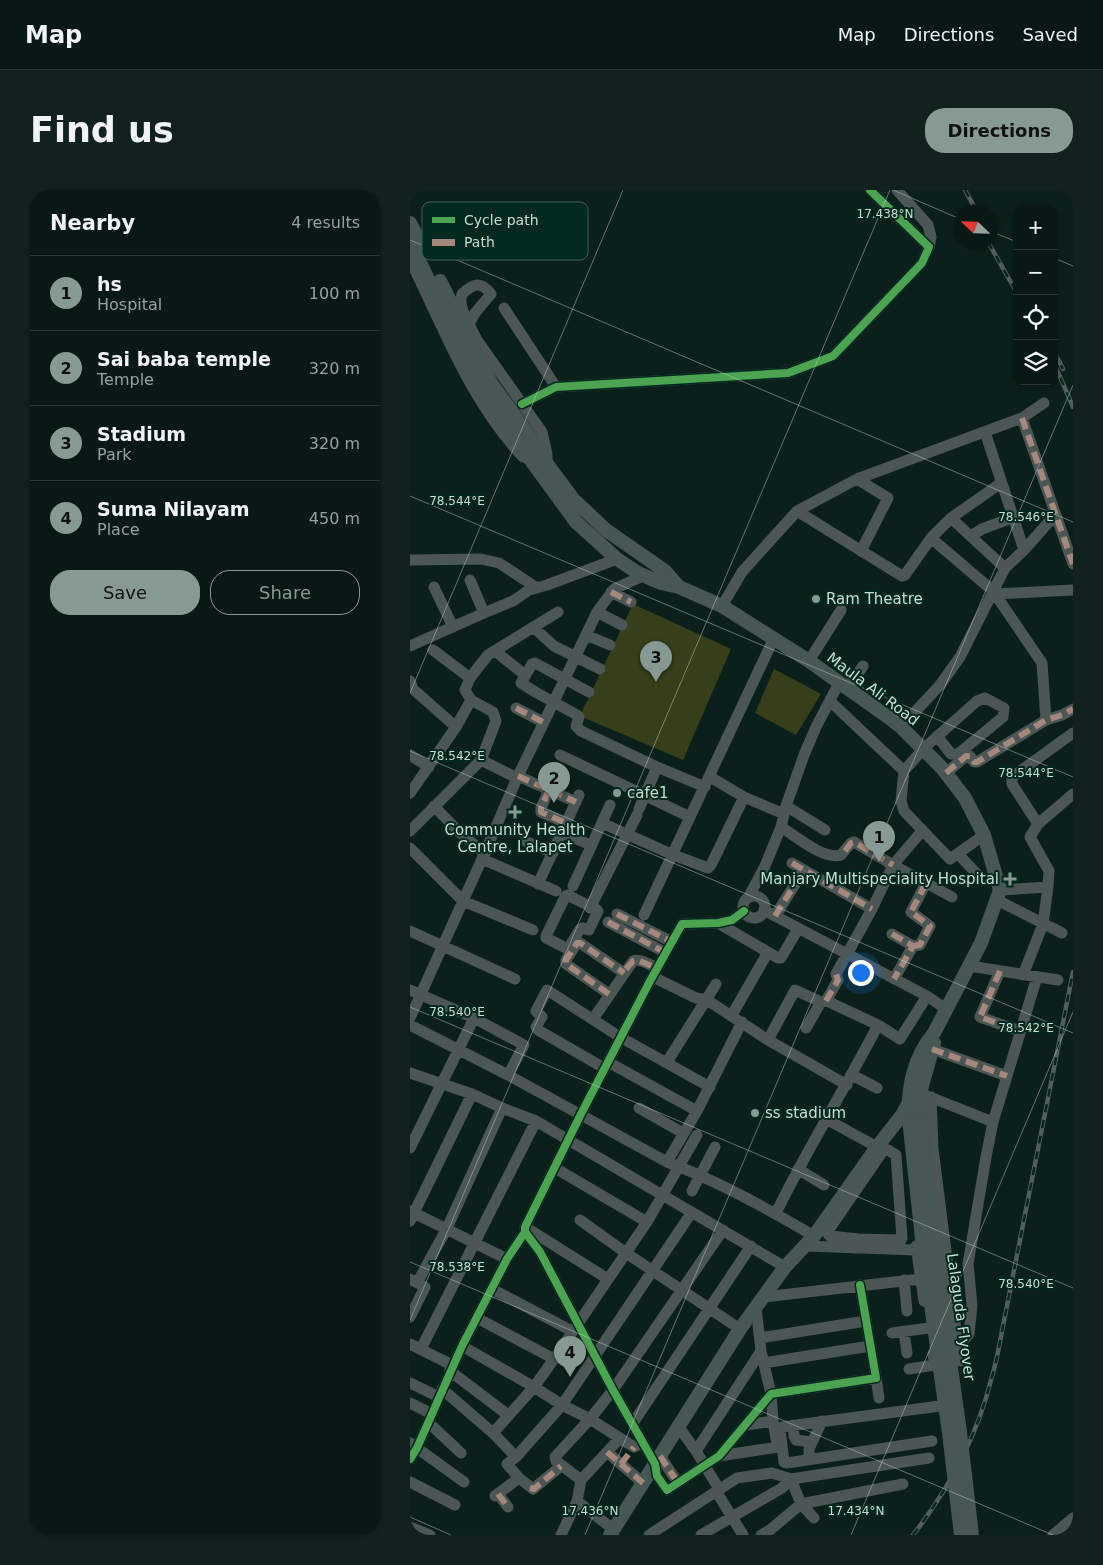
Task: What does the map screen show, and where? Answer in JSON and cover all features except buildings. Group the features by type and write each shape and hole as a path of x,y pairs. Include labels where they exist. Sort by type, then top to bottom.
{"main road":[{"path":"410,223 422,247"},
{"path":"410,241 476,382 531,449"},
{"path":"429,260 491,383 531,449"},
{"name":"Maula Ali Road","path":"531,449 558,489 576,522 615,560 638,578 679,587 722,606 809,661 900,727 946,773 964,798 984,835 991,856 998,895"},
{"name":"Maula Ali Road","path":"558,489 573,499 606,530 665,571 679,587"},
{"path":"596,541 606,530"},
{"path":"612,1532 740,1329 785,1266 809,1241 876,1147 915,1105 925,1044 934,1032 970,966 981,943 998,895"},
{"path":"920,1071 932,1049 935,1040 934,1032"},
{"name":"Lalaguda Flyover","path":"915,1105 923,1248 961,1535"},
{"name":"Lalaguda Flyover","path":"915,1105 972,1535"}],"street":[{"path":"870,190 929,247"},
{"path":"522,404 556,387 788,373 833,356 922,262 929,247 928,225 897,190"},
{"path":"410,260 456,359 498,428 508,441 544,469 547,454 542,432 477,340 469,324"},
{"path":"504,308 556,387"},
{"path":"722,606 742,572 797,511 857,479 1022,418 1044,403"},
{"path":"1022,418 1073,564"},
{"path":"985,432 1024,550"},
{"path":"857,479 888,498 860,551"},
{"path":"797,511 860,551 905,576 931,538 951,518 1001,483"},
{"path":"900,727 940,685 960,657 994,592 1004,568 1024,550 1055,515"},
{"path":"971,536 982,529 1014,517"},
{"path":"951,518 1004,568"},
{"path":"931,538 994,592 1042,663 1046,720"},
{"path":"410,560 481,559 499,563 533,589"},
{"path":"411,642 453,627 484,612 514,601 533,589 615,560"},
{"path":"410,1018 415,992 442,945 484,856 517,777 597,612 611,592 638,578"},
{"path":"470,580 484,612"},
{"path":"434,586 453,627"},
{"path":"994,592 1073,590"},
{"path":"611,592 631,602"},
{"path":"809,661 842,610"},
{"path":"410,831 481,760 496,721 493,712 471,700 465,690 470,678 488,655 558,612"},
{"path":"597,612 622,625"},
{"path":"533,627 554,646 600,669"},
{"path":"586,635 610,645"},
{"path":"644,915 774,638"},
{"path":"433,650 470,678"},
{"path":"495,651 514,668 526,675"},
{"path":"589,692 535,663 532,664 522,683 522,685 577,715 579,717 576,726 579,730 657,767 707,782 744,797 785,810 824,830"},
{"path":"748,898 754,896 760,898 764,904 764,910 760,916 753,917 744,911 743,905 765,866 781,827 785,810 807,748 816,727 831,702 843,686 863,666"},
{"path":"410,681 414,690 456,728"},
{"path":"937,736 952,754 958,754 1003,717 1004,708 988,699 981,699 937,736 923,749 904,771 901,805 904,811 950,858 984,835"},
{"path":"410,793 456,728 471,700"},
{"path":"831,702 904,771"},
{"path":"516,708 543,722"},
{"path":"946,773 966,756 970,756 974,762 977,762 1046,720 1062,715 1073,708"},
{"path":"1038,824 1012,784 1012,777 1073,732 1062,715"},
{"path":"410,755 429,767"},
{"path":"560,755 690,817"},
{"path":"481,760 549,790 578,798 538,884"},
{"path":"591,907 628,835 657,767"},
{"path":"549,790 541,812 591,845"},
{"path":"1023,975 1043,924 1049,871 1030,837 1038,824 1073,794"},
{"path":"602,823 705,868 710,867 744,797"},
{"path":"573,886 610,805"},
{"path":"434,806 484,856 538,884 556,891"},
{"path":"781,827 823,853 832,856 841,855 853,841 952,897"},
{"path":"806,1028 838,980 836,974 872,909 893,865 922,831"},
{"path":"525,841 553,852"},
{"path":"410,848 463,900 533,930"},
{"path":"958,854 976,873 991,856"},
{"path":"792,863 872,909"},
{"path":"775,916 804,870"},
{"path":"892,934 913,946 920,945 930,926 911,912 926,883"},
{"path":"998,895 1048,887"},
{"path":"566,895 591,907 598,910 589,930 580,929 570,948 546,938 566,895"},
{"path":"998,895 1043,924 1062,933"},
{"path":"764,910 927,996 946,1009"},
{"path":"410,1459 414,1445 430,1418 462,1346 507,1259 525,1230 620,1037 682,924 718,923 732,920 744,911"},
{"path":"616,914 672,942"},
{"path":"608,922 666,953"},
{"path":"718,923 781,958 798,929"},
{"path":"410,931 515,979"},
{"path":"609,994 566,964 566,960 577,943 580,943 624,973"},
{"path":"894,979 913,946"},
{"path":"732,1015 768,952"},
{"path":"593,1019 635,960 696,998 707,1000 732,1015 768,1040 849,1080 877,1088"},
{"path":"970,966 1058,980"},
{"path":"1000,971 980,1017 1020,1031"},
{"path":"932,1346 966,1338 971,1327 972,1305 968,1264 993,1122 1037,977"},
{"path":"667,1062 716,984"},
{"path":"697,1112 538,1030 536,1026 542,1017 536,1011 547,990 620,1037 710,1087"},
{"path":"768,1040 796,990 878,1026 900,1039 927,996"},
{"path":"415,992 474,1018 524,1044 508,1075"},
{"path":"410,1148 460,1050 474,1018"},
{"path":"493,1433 534,1387 647,1222 663,1195 683,1133 697,1112 742,1022"},
{"path":"410,1025 508,1075 672,1164 776,1213 809,1241 916,1250"},
{"path":"776,1213 798,1169 878,1026"},
{"path":"932,1049 1007,1076"},
{"path":"410,1073 472,1094 536,1121 785,1266"},
{"path":"472,1094 411,1215 447,1228 507,1259"},
{"path":"915,1105 993,1122"},
{"path":"915,1105 916,1250 940,1406 938,1439 784,1462 780,1429 782,1427 940,1406"},
{"path":"915,1105 933,1149 960,1360"},
{"path":"410,1317 424,1287 414,1281 447,1228 502,1108"},
{"path":"639,1108 683,1133"},
{"path":"826,1119 876,1147"},
{"path":"421,1349 536,1121"},
{"path":"672,1164 696,1135"},
{"path":"692,1190 716,1147"},
{"path":"888,1150 896,1155 902,1238 901,1240 857,1244 830,1236 828,1231 882,1151 888,1150"},
{"path":"555,1168 647,1222"},
{"path":"798,1169 824,1185"},
{"path":"561,1466 534,1489 530,1488 519,1478 508,1464 562,1405 692,1212"},
{"path":"580,1220 740,1329"},
{"path":"525,1230 608,1278"},
{"path":"525,1230 540,1252 575,1327 595,1355 633,1423 638,1445"},
{"path":"581,1480 561,1466 555,1457 590,1419 613,1390 723,1230"},
{"path":"633,1423 751,1246"},
{"path":"904,1280 907,1311"},
{"path":"814,1518 801,1504 786,1478 778,1447 773,1421 771,1394 761,1351 760,1302 860,1285 920,1280"},
{"path":"860,1285 879,1398"},
{"path":"492,1289 575,1327"},
{"path":"477,1318 554,1359"},
{"path":"760,1338 866,1321"},
{"path":"892,1333 929,1328"},
{"path":"904,1332 907,1353"},
{"path":"410,1344 450,1364 450,1371"},
{"path":"462,1346 620,1438 638,1445 658,1460 678,1483 719,1456 771,1394 876,1378"},
{"path":"764,1363 870,1346"},
{"path":"696,1451 761,1351"},
{"path":"908,1369 935,1365"},
{"path":"450,1371 508,1415"},
{"path":"410,1382 441,1393 493,1433 516,1457"},
{"path":"410,1404 430,1418 461,1453"},
{"path":"746,1425 773,1421"},
{"path":"809,1459 808,1449 822,1421"},
{"path":"793,1425 796,1440 812,1442"},
{"path":"678,1426 696,1451 731,1517 743,1535"},
{"path":"561,1535 577,1501 581,1480 620,1438"},
{"path":"414,1445 437,1464 464,1482"},
{"path":"621,1464 638,1445"},
{"path":"719,1456 778,1447"},
{"path":"607,1452 643,1483"},
{"path":"649,1535 737,1478 772,1473 786,1478 929,1458"},
{"path":"508,1507 497,1495 519,1478"},
{"path":"701,1535 782,1488 786,1478"},
{"path":"410,1482 455,1505"},
{"path":"761,1535 770,1530 801,1504 903,1484"},
{"path":"577,1501 612,1532"},
{"path":"1059,1534 1073,1518"},
{"path":"410,1527 430,1535"},
{"path":"1059,1534 1073,1529"}],"green space":[{"path":"633,604 731,649 683,760 580,716"},
{"path":"774,669 821,694 796,735 755,713"}],"railway":[{"path":"965,190 973,205"},
{"path":"993,250 1013,286"},
{"path":"1058,359 1063,369"},
{"path":"1058,372 1073,407"},
{"path":"913,1535 938,1500 960,1462 978,1422 993,1374 1073,972"}],"marked path":[{"path":"1022,418 1073,564"},
{"path":"611,592 631,602"},
{"path":"516,708 543,722"},
{"path":"946,773 966,756 970,756 974,762 977,762 1046,720 1073,709"},
{"path":"518,776 576,802"},
{"path":"549,790 541,812 566,823"},
{"path":"845,851 854,842 893,865"},
{"path":"792,863 872,909"},
{"path":"775,916 804,870"},
{"path":"913,946 920,945 930,926 911,912 926,883"},
{"path":"617,914 672,942"},
{"path":"608,922 666,953"},
{"path":"892,934 913,946 894,979"},
{"path":"609,994 566,964 566,960 577,943 580,943 624,973"},
{"path":"626,969 633,961 637,960 657,968"},
{"path":"1000,971 980,1017 1020,1031"},
{"path":"826,1001 838,980 836,974"},
{"path":"932,1049 1007,1076"},
{"path":"621,1464 634,1447"},
{"path":"607,1452 643,1483"},
{"path":"660,1456 678,1483"},
{"path":"530,1488 534,1489 561,1466"},
{"path":"498,1494 508,1507"}],"cycle path":[{"path":"522,404 556,387 788,373 833,356 922,263 929,247 870,190"},
{"path":"410,1459 417,1448 462,1346 507,1259 525,1232 525,1227 581,1114 650,981 682,924 718,923 732,920 744,911"},
{"path":"525,1232 540,1252 613,1390 655,1464 657,1476 667,1490 719,1456 771,1394 876,1378 860,1285"}],"place":[{"name":"Ram Theatre","path":"816,599"},
{"name":"Stadium","path":"656,682"},
{"name":"cafe1","path":"617,793"},
{"name":"Sai baba temple","path":"554,803"},
{"name":"Community Health Centre, Lalapet","path":"515,812"},
{"name":"hs","path":"879,862"},
{"name":"Manjary Multispeciality Hospital","path":"1010,879"},
{"name":"ss stadium","path":"755,1113"},
{"name":"Suma Nilayam","path":"570,1377"}]}
